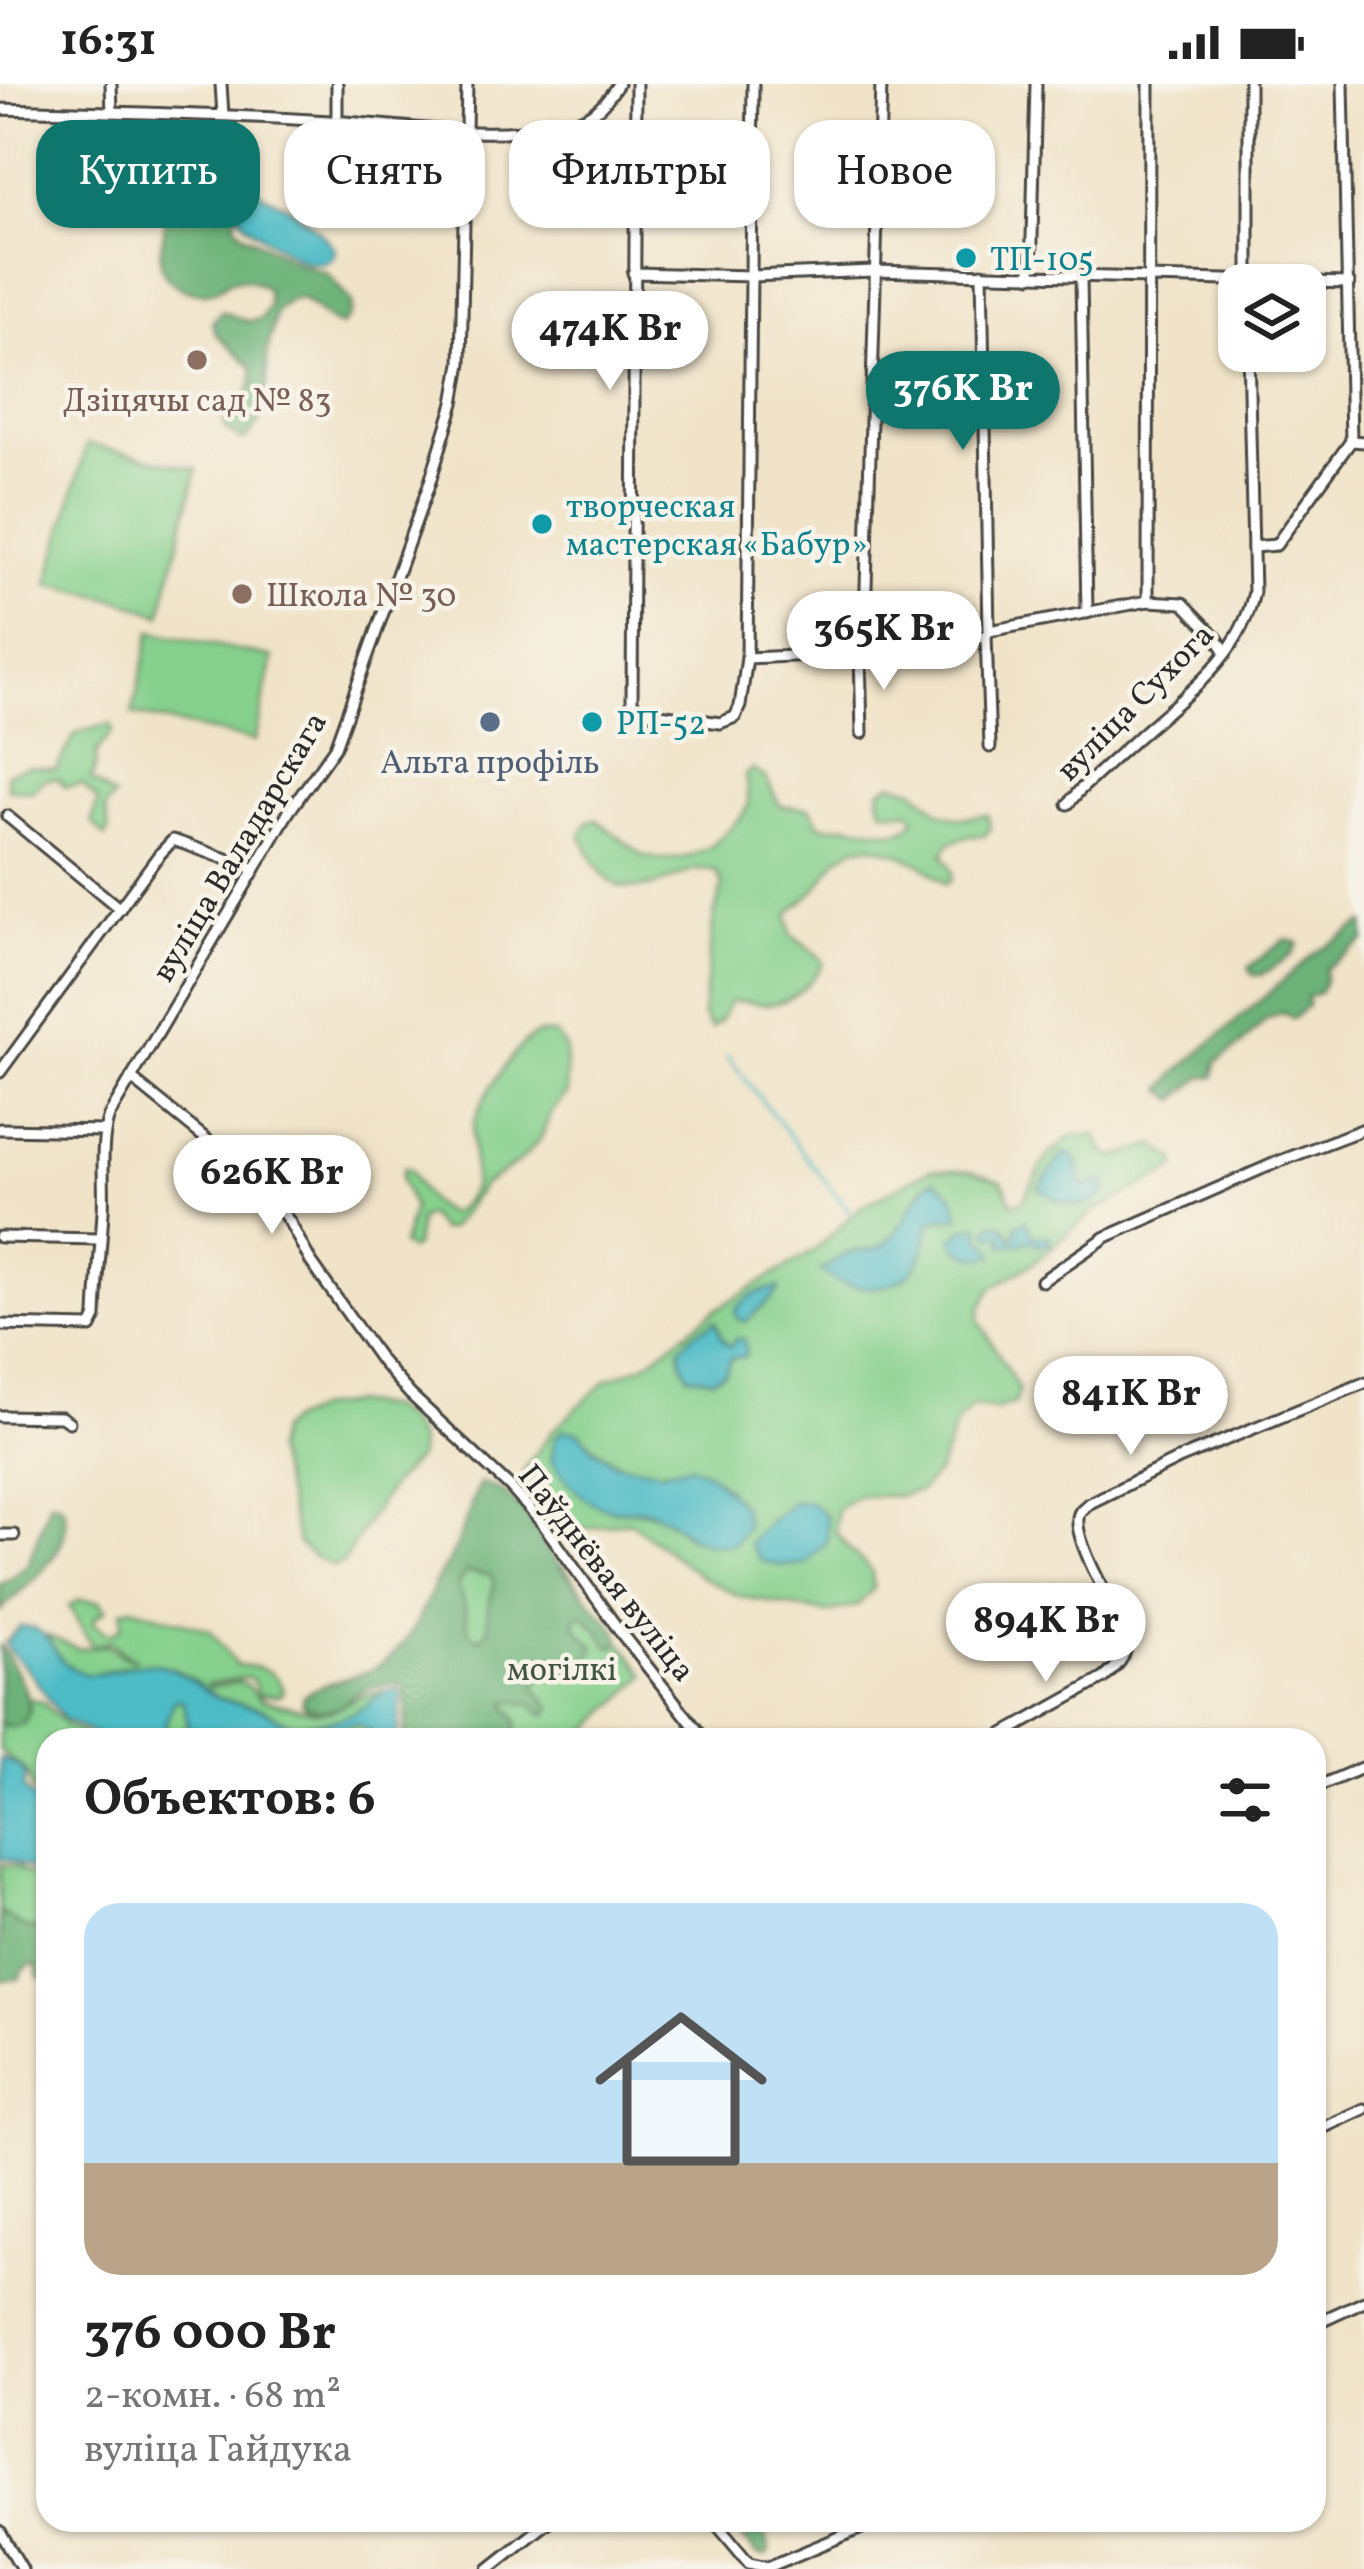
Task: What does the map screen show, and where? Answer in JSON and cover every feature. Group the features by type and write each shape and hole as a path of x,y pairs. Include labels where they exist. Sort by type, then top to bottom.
{"street":[{"path":"111,84 112,112"},
{"path":"221,84 223,115"},
{"path":"337,84 337,120"},
{"name":"вуліца Валадарскага","path":"465,120 467,84"},
{"path":"635,84 632,702 640,711 720,723 735,717 740,706 747,658 753,84"},
{"path":"862,734 860,654 866,599 881,84"},
{"path":"1031,276 1036,84"},
{"path":"1148,601 1149,84"},
{"path":"1249,84 1249,264"},
{"path":"1252,547 1276,545 1352,441 1342,84"},
{"path":"485,130 524,130 584,119 600,109 612,86"},
{"path":"0,109 318,120"},
{"name":"вуліца Валадарскага","path":"104,1130 288,813 335,747 444,438 461,363 463,228"},
{"path":"633,273 752,276 874,271 1218,280"},
{"path":"982,273 990,747"},
{"path":"1081,278 1088,613"},
{"path":"1326,283 1349,283"},
{"name":"вуліца Сухога","path":"1068,804 1188,694 1226,652 1250,611 1254,592 1248,372"},
{"path":"1352,441 1364,442"},
{"path":"747,658 918,650 1148,601 1183,603 1226,652"},
{"path":"7,816 120,909"},
{"path":"0,1072 173,840 255,869"},
{"name":"Паўднёвая вуліца","path":"131,1078 258,1181 381,1361 543,1524 695,1728"},
{"path":"0,1129 104,1130 103,1214 91,1327 0,1325"},
{"path":"1042,1281 1106,1238 1364,1129"},
{"path":"0,1237 99,1239"},
{"path":"1014,1728 1104,1678 1124,1658 1127,1634 1086,1549 1078,1519 1088,1504 1180,1459 1364,1383"},
{"path":"0,1416 61,1417 69,1422"},
{"path":"0,1535 14,1534"},
{"path":"1326,1783 1364,1767"},
{"path":"1326,2126 1364,2109"},
{"path":"1326,2319 1364,2302"},
{"path":"0,2531 22,2569"},
{"path":"489,2569 536,2532"},
{"path":"723,2532 749,2563 768,2567 854,2532"}],"green space":[{"path":"164,228 239,228 297,263 327,273 351,302 350,315 341,326 301,298 277,310 265,404 258,423 243,441 225,429 223,419 248,392 252,367 216,334 212,323 221,311 246,321 261,319 269,306 267,290 241,280 214,291 185,289 163,271"},
{"path":"87,444 197,469 161,615 48,584"},
{"path":"151,631 273,658 255,741 132,714"},
{"path":"110,724 113,730 96,754 91,780 114,797 105,809 109,830 105,837 92,822 98,801 82,784 66,787 57,778 45,779 32,792 8,789 7,773 28,766 56,769 76,733"},
{"path":"752,769 766,778 780,806 810,808 820,824 829,827 906,829 915,819 911,812 884,811 880,803 880,789 893,783 914,789 941,813 959,818 988,815 990,829 984,836 949,843 943,854 952,871 946,884 922,865 875,846 856,847 838,858 816,889 788,914 791,935 820,957 819,971 801,990 778,1002 730,1001 711,1028 702,1015 714,914 723,885 717,872 697,870 652,886 624,887 613,883 595,864 581,834 589,822 597,820 642,855 662,860 687,857 712,846 741,817 749,804 745,775"},
{"path":"1364,923 1364,941 1324,969 1320,992 1307,997 1308,1005 1293,1019 1283,1013 1267,1019 1216,1062 1214,1077 1203,1076 1176,1100 1163,1090 1175,1074 1315,953"},
{"path":"1286,939 1298,943 1293,954 1261,975 1252,974 1249,967"},
{"path":"538,1034 555,1034 565,1047 567,1093 550,1114 541,1138 520,1161 483,1185 450,1229 440,1230 427,1215 419,1220 415,1245 410,1250 402,1246 413,1208 401,1179 404,1168 410,1169 436,1207 450,1214 462,1205 473,1185 473,1128 489,1091 528,1040"},
{"path":"1096,1135 1107,1155 1120,1156 1155,1145 1176,1160 1177,1168 1092,1213 1033,1263 992,1288 979,1320 1019,1390 1015,1403 995,1410 973,1406 956,1424 938,1472 920,1491 857,1496 837,1509 835,1531 872,1571 873,1589 857,1606 827,1613 739,1596 699,1575 629,1521 571,1531 540,1508 524,1484 524,1470 552,1431 607,1380 644,1365 715,1310 814,1251 861,1207 931,1169 971,1171 1002,1181 1013,1204 1022,1201 1048,1156 1072,1136","holes":["1063,1154 1078,1163 1084,1188 1039,1188","923,1187 945,1217 929,1223 920,1261 905,1276 822,1270 847,1254 884,1245 905,1222","715,1321 722,1339 730,1347 736,1339 744,1357 731,1358 725,1372 712,1379 703,1376 692,1335","579,1432 618,1462 654,1471 696,1468 728,1490 690,1538 663,1517 646,1511 612,1510","792,1502 783,1566 762,1561 750,1543 762,1528"]},
{"path":"349,1403 389,1408 406,1421 419,1441 418,1457 392,1484 343,1563 333,1566 298,1544 274,1451 278,1431 288,1422 317,1409"},
{"path":"481,1483 495,1488 517,1504 558,1564 620,1639 615,1647 609,1646 581,1614 576,1627 595,1647 593,1652 566,1677 547,1673 536,1682 537,1691 552,1708 547,1714 532,1704 508,1701 517,1728 404,1728 406,1699 403,1685 398,1684 366,1689 332,1709 303,1704 303,1696 389,1658 416,1624 453,1553 478,1487","holes":["467,1572 490,1575 494,1583 488,1627 481,1638 475,1638 458,1583"]},
{"path":"50,1500 61,1503 65,1520 58,1550 0,1611 0,1583 28,1564"},
{"name":"могілкі","path":"563,1565 646,1675 591,1728 434,1728 538,1569"},
{"path":"467,1572 490,1575 494,1583 488,1628 475,1638 457,1583"},
{"path":"78,1600 100,1601 106,1610 93,1619 94,1624 107,1633 122,1626 122,1610 132,1607 210,1630 236,1665 271,1673 283,1691 259,1695 248,1677 207,1684 210,1687 239,1682 260,1699 316,1712 382,1691 342,1719 289,1724 264,1710 220,1698 175,1669 155,1664 84,1675 59,1659 46,1635 79,1649 108,1645 137,1660 110,1641 90,1643 69,1606"},
{"path":"0,1644 28,1703 24,1723 14,1726 0,1721"},
{"path":"28,1698 43,1702 71,1728 36,1728 36,1793 25,1769 0,1750 0,1721 5,1727 30,1712"},
{"path":"175,1700 181,1700 188,1725 167,1728"},
{"path":"0,1864 36,1873 36,1929 0,1912"},
{"path":"0,1912 36,1929 36,1965 23,1970 19,1979 0,1980"},
{"path":"737,2532 762,2532 770,2552 756,2554"}],"water":[{"path":"260,193 284,205 284,228 315,228 335,249 333,258 320,263 302,260 254,230 260,228"},
{"path":"1063,1154 1073,1155 1084,1188 1106,1181 1106,1191 1098,1199 1073,1205 1039,1188"},
{"path":"934,1179 952,1195 959,1217 929,1223 923,1253 910,1273 886,1285 858,1287 821,1270 845,1255 885,1245"},
{"path":"1026,1220 1033,1236 1050,1237 1049,1244 1027,1240 1002,1245 1002,1234 991,1236 987,1229 995,1223 1003,1225 1013,1238 1016,1225"},
{"path":"979,1225 981,1238 992,1247 994,1256 970,1255 952,1239"},
{"path":"780,1288 746,1322 737,1319 735,1310 749,1297"},
{"path":"715,1321 730,1346 744,1339 744,1357 731,1358 725,1372 712,1379 688,1375 680,1348"},
{"path":"564,1429 579,1432 616,1463 663,1471 690,1465 711,1475 742,1506 746,1526 734,1544 705,1543 647,1510 609,1509 591,1502 551,1460 555,1439"},
{"path":"792,1502 810,1502 827,1517 827,1542 805,1564 761,1561 749,1543"},
{"path":"20,1627 32,1628 47,1638 63,1661 82,1673 163,1666 219,1698 296,1724 344,1717 398,1689 402,1694 398,1728 355,1724 185,1728 184,1704 175,1700 167,1728 81,1728 64,1720 6,1642"},
{"path":"0,1758 21,1768 26,1777 23,1788 36,1799 36,1869 0,1859"}],"waterway":[{"path":"727,1056 852,1215"}],"place":[{"name":"ТП-105","path":"966,258"},
{"name":"Дзіцячы сад № 83","path":"197,360"},
{"name":"творческая мастерская «Бабур»","path":"542,524"},
{"name":"Школа № 30","path":"242,594"},
{"name":"Альта профіль","path":"490,722"},
{"name":"РП-52","path":"592,722"}]}
